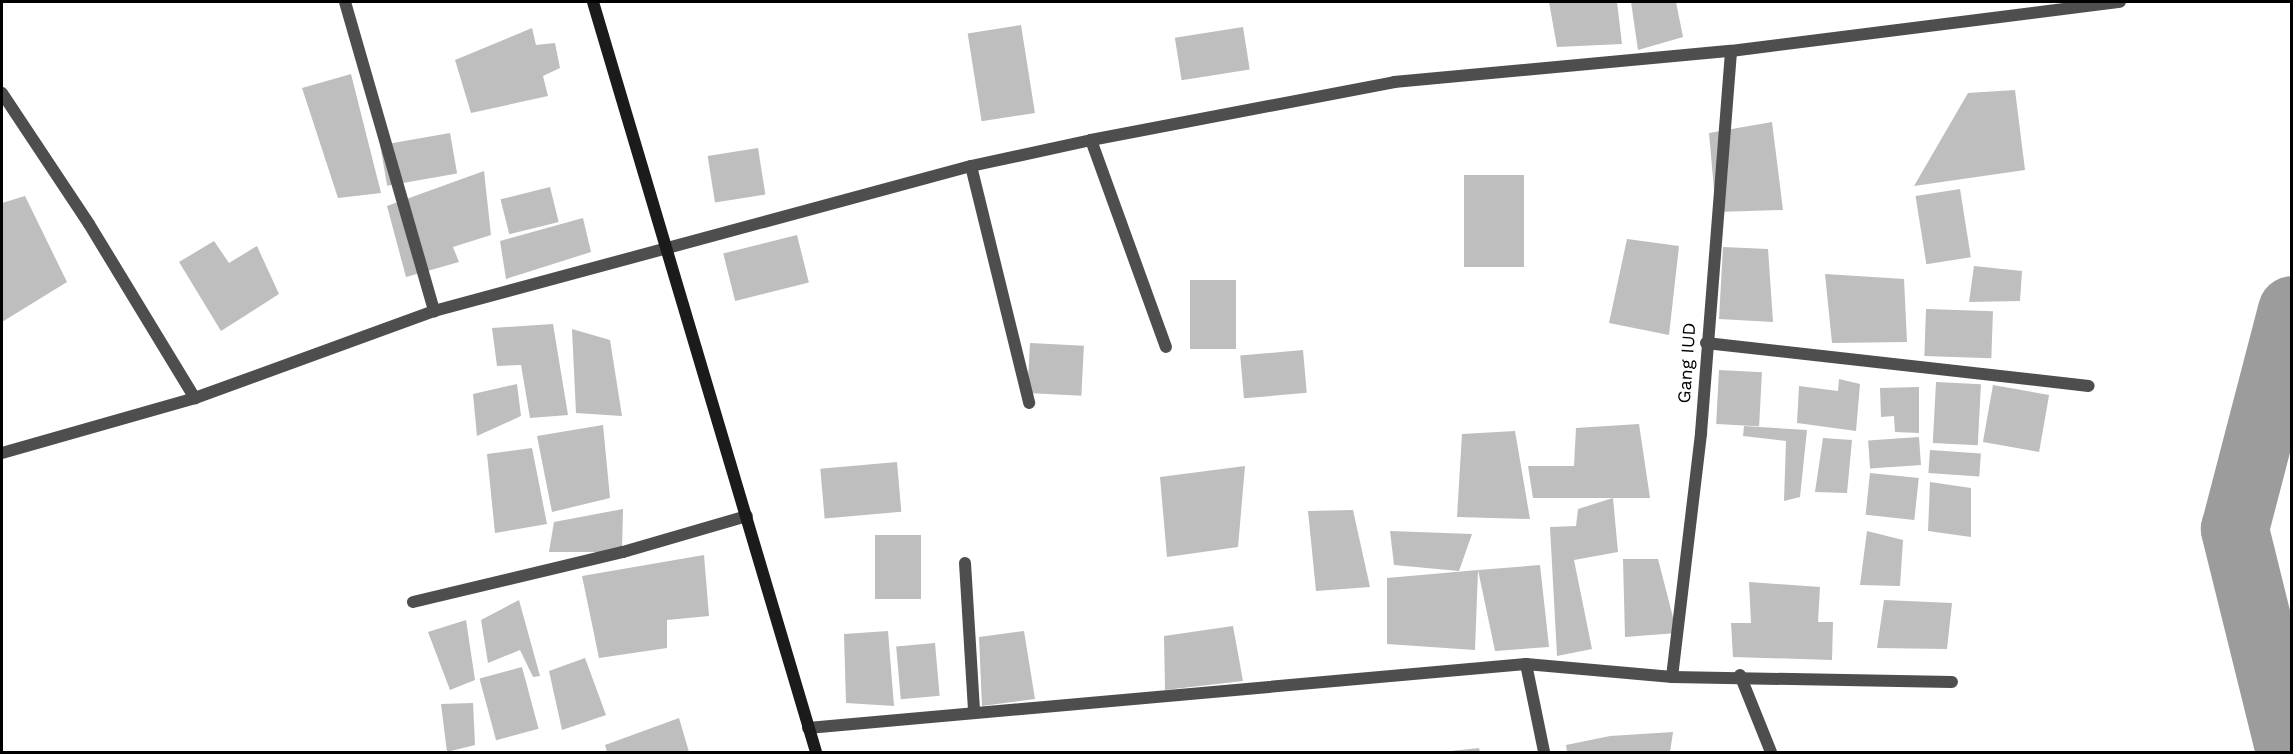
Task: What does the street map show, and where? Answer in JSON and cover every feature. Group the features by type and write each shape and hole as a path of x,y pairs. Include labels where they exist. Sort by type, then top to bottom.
{"main road":[{"path":"593,2 664,251 747,516 816,753"}],"street":[{"path":"345,2 434,311"},
{"path":"2,453 195,398 434,311 664,251 971,166 1091,140 1394,82 1731,51 2120,2"},
{"name":"Gang IUD","path":"1672,677 1706,343 1731,51"},
{"path":"2,93 195,398"},
{"path":"1091,140 1166,347"},
{"path":"971,166 1029,403"},
{"path":"1706,343 2089,386"},
{"path":"413,602 623,552 747,516"},
{"path":"965,563 974,712"},
{"path":"1526,664 1544,753"},
{"path":"808,728 1526,664 1672,677 1740,675 1953,682"},
{"path":"1740,675 1772,753"}],"building":[{"path":"1549,2 1617,2 1622,44 1557,47"},
{"path":"1631,2 1676,2 1683,37 1638,50"},
{"path":"1021,25 1035,113 982,121 968,33"},
{"path":"1243,27 1250,69 1182,80 1175,38"},
{"path":"532,28 536,45 555,43 560,68 543,76 548,96 471,113 455,60"},
{"path":"351,74 381,193 338,198 302,88"},
{"path":"2015,90 2025,170 1914,186 1968,93"},
{"path":"1772,122 1783,210 1716,212 1709,133"},
{"path":"450,133 457,173 387,186 380,145"},
{"path":"758,148 765,194 715,202 708,156"},
{"path":"484,171 491,235 453,247 459,262 406,277 387,206"},
{"path":"1464,175 1524,175 1524,267 1464,267"},
{"path":"550,187 559,222 509,234 501,199"},
{"path":"1960,189 1971,257 1926,264 1916,196"},
{"path":"25,196 67,282 2,322 2,203"},
{"path":"583,218 591,252 506,279 500,241"},
{"path":"797,235 809,283 735,301 723,253"},
{"path":"1627,239 1679,246 1669,335 1609,323"},
{"path":"214,241 229,263 257,246 279,294 221,331 179,262"},
{"path":"1723,247 1768,249 1773,322 1719,319"},
{"path":"1974,266 2022,271 2020,301 1969,302"},
{"path":"1825,274 1904,279 1907,342 1832,343"},
{"path":"1190,280 1236,280 1236,349 1190,349"},
{"path":"1926,309 1993,311 1991,358 1924,356"},
{"path":"553,324 568,415 530,418 521,365 497,366 492,328"},
{"path":"572,329 610,340 622,416 576,413"},
{"path":"1030,343 1084,346 1081,396 1027,393"},
{"path":"1303,350 1307,393 1244,398 1240,355"},
{"path":"1719,370 1762,372 1759,426 1716,424"},
{"path":"1839,379 1860,384 1856,431 1797,423 1799,386 1838,391"},
{"path":"1936,382 1981,384 1978,445 1933,443"},
{"path":"517,384 521,416 477,436 473,394"},
{"path":"1993,385 2049,395 2039,452 1983,442"},
{"path":"1919,387 1919,433 1895,432 1894,416 1881,417 1880,388"},
{"path":"1639,424 1650,498 1533,498 1528,466 1574,466 1576,428"},
{"path":"603,425 610,498 552,512 537,436"},
{"path":"1744,426 1807,430 1800,497 1784,501 1786,441 1743,436"},
{"path":"1515,431 1530,519 1457,517 1462,434"},
{"path":"1919,437 1921,465 1870,468 1868,441"},
{"path":"1823,438 1852,440 1847,493 1815,492"},
{"path":"532,448 547,524 495,533 487,454"},
{"path":"1930,450 1981,454 1979,477 1928,473"},
{"path":"897,462 901,512 825,519 820,469"},
{"path":"1245,466 1238,547 1167,557 1160,477"},
{"path":"1870,473 1919,478 1914,520 1866,515"},
{"path":"1930,482 1971,488 1971,537 1928,531"},
{"path":"1613,498 1618,552 1574,560 1592,649 1557,656 1550,527 1576,526 1578,509"},
{"path":"623,509 622,552 549,552 554,522"},
{"path":"1353,510 1370,587 1316,591 1308,511"},
{"path":"1390,531 1472,534 1459,571 1394,565"},
{"path":"1867,531 1903,540 1900,586 1860,585"},
{"path":"875,535 921,535 921,599 875,599"},
{"path":"704,555 709,616 667,620 667,648 599,658 582,576"},
{"path":"1623,559 1658,559 1677,633 1625,637"},
{"path":"1540,565 1549,647 1495,651 1478,570"},
{"path":"1478,570 1475,650 1387,644 1387,578"},
{"path":"1749,582 1820,587 1818,622 1833,622 1832,660 1733,657 1731,623 1751,623"},
{"path":"519,600 540,676 533,677 520,650 488,663 481,620"},
{"path":"1884,600 1952,603 1947,649 1877,648"},
{"path":"466,620 475,680 450,690 428,632"},
{"path":"1233,626 1243,681 1165,690 1164,636"},
{"path":"888,631 894,706 846,703 844,634"},
{"path":"1024,631 1035,699 982,706 979,637"},
{"path":"935,643 940,696 901,699 896,646"},
{"path":"585,658 606,715 562,730 549,671"},
{"path":"522,667 539,729 496,740 479,678"},
{"path":"473,703 475,745 447,752 441,704"},
{"path":"679,718 689,752 607,752 605,745"},
{"path":"1673,732 1670,752 1567,752 1566,745 1610,736"},
{"path":"1479,748 1480,752 1451,752 1451,751"}],"waterway":[{"path":"2290,752 2235,529 2292,310"}]}
